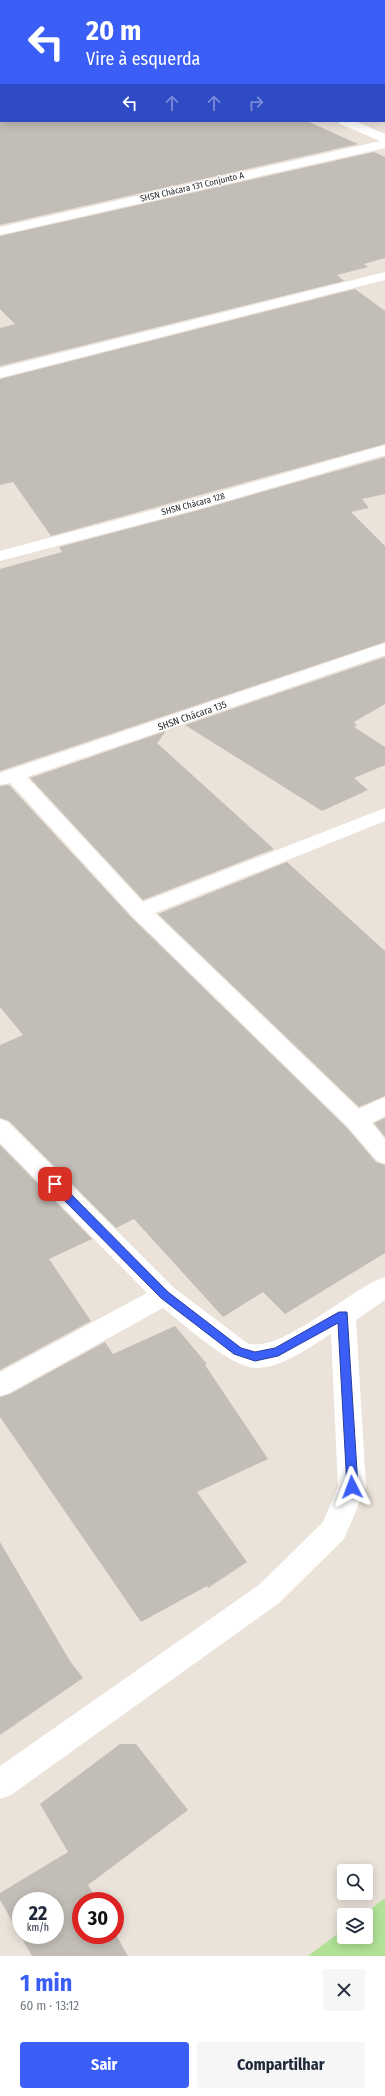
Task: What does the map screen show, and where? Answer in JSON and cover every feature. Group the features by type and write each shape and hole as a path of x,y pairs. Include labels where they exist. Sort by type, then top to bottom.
{"street":[{"path":"346,122 385,139"},
{"name":"SHSN Chácara 131 Conjunto A","path":"0,231 385,144"},
{"path":"0,373 385,276"},
{"name":"SHSN Chácara 128","path":"0,556 193,505 385,450"},
{"name":"SHSN Chácara 135","path":"7,778 385,649"},
{"path":"7,778 140,911 356,1121 385,1155"},
{"path":"140,911 385,814"},
{"path":"356,1121 385,1106"},
{"path":"0,1128 165,1295 238,1351 255,1357 278,1352 343,1315 385,1287"},
{"path":"0,1385 165,1295"},
{"path":"0,1784 269,1594 334,1530 352,1487 343,1315"}],"green space":[{"path":"385,1898 385,1956 308,1956 337,1934 337,1944 373,1944 372,1908"}],"building":[{"path":"0,122 309,122 358,144 0,225"},
{"path":"374,152 385,157 385,258 364,264 368,267 337,275 344,281 0,366 0,328 15,324 0,309 0,236"},
{"path":"355,289 385,311 385,444 51,536 13,482 0,485 0,379"},
{"path":"385,457 385,494 362,499 369,508 351,512 385,546 385,642 0,771 0,569 62,552 59,547 199,510"},
{"path":"385,657 385,704 354,722 357,725 354,727 385,747 385,765 354,778 368,790 322,811 185,725"},
{"path":"166,731 157,743 274,849 143,900 30,778"},
{"path":"9,785 131,917 347,1128 376,1162 385,1165 385,1253 285,1314 263,1292 223,1317 134,1219 116,1228 9,1121 0,1118 0,1045 23,1035 0,1007 0,786"},
{"path":"287,862 385,951 385,1096 359,1107 158,914"},
{"path":"385,1118 385,1137 374,1123"},
{"path":"0,1145 92,1239 49,1259 91,1321 0,1370"},
{"path":"175,1326 207,1364 205,1365 268,1459 197,1492 247,1562 208,1588 207,1586 141,1622 0,1417 0,1397 10,1394 105,1342 113,1354"},
{"path":"0,1542 70,1661 83,1678 0,1735"},
{"path":"120,1744 136,1744 188,1810 88,1885 92,1892 72,1892 72,1944 121,1944 128,1956 32,1956 25,1944 64,1944 64,1892 12,1892 12,1921 0,1900 0,1893 68,1852 40,1804"}],"route":[{"path":"55,1184 165,1295 219,1338 238,1351 255,1357 278,1352 343,1315 352,1487"}]}
